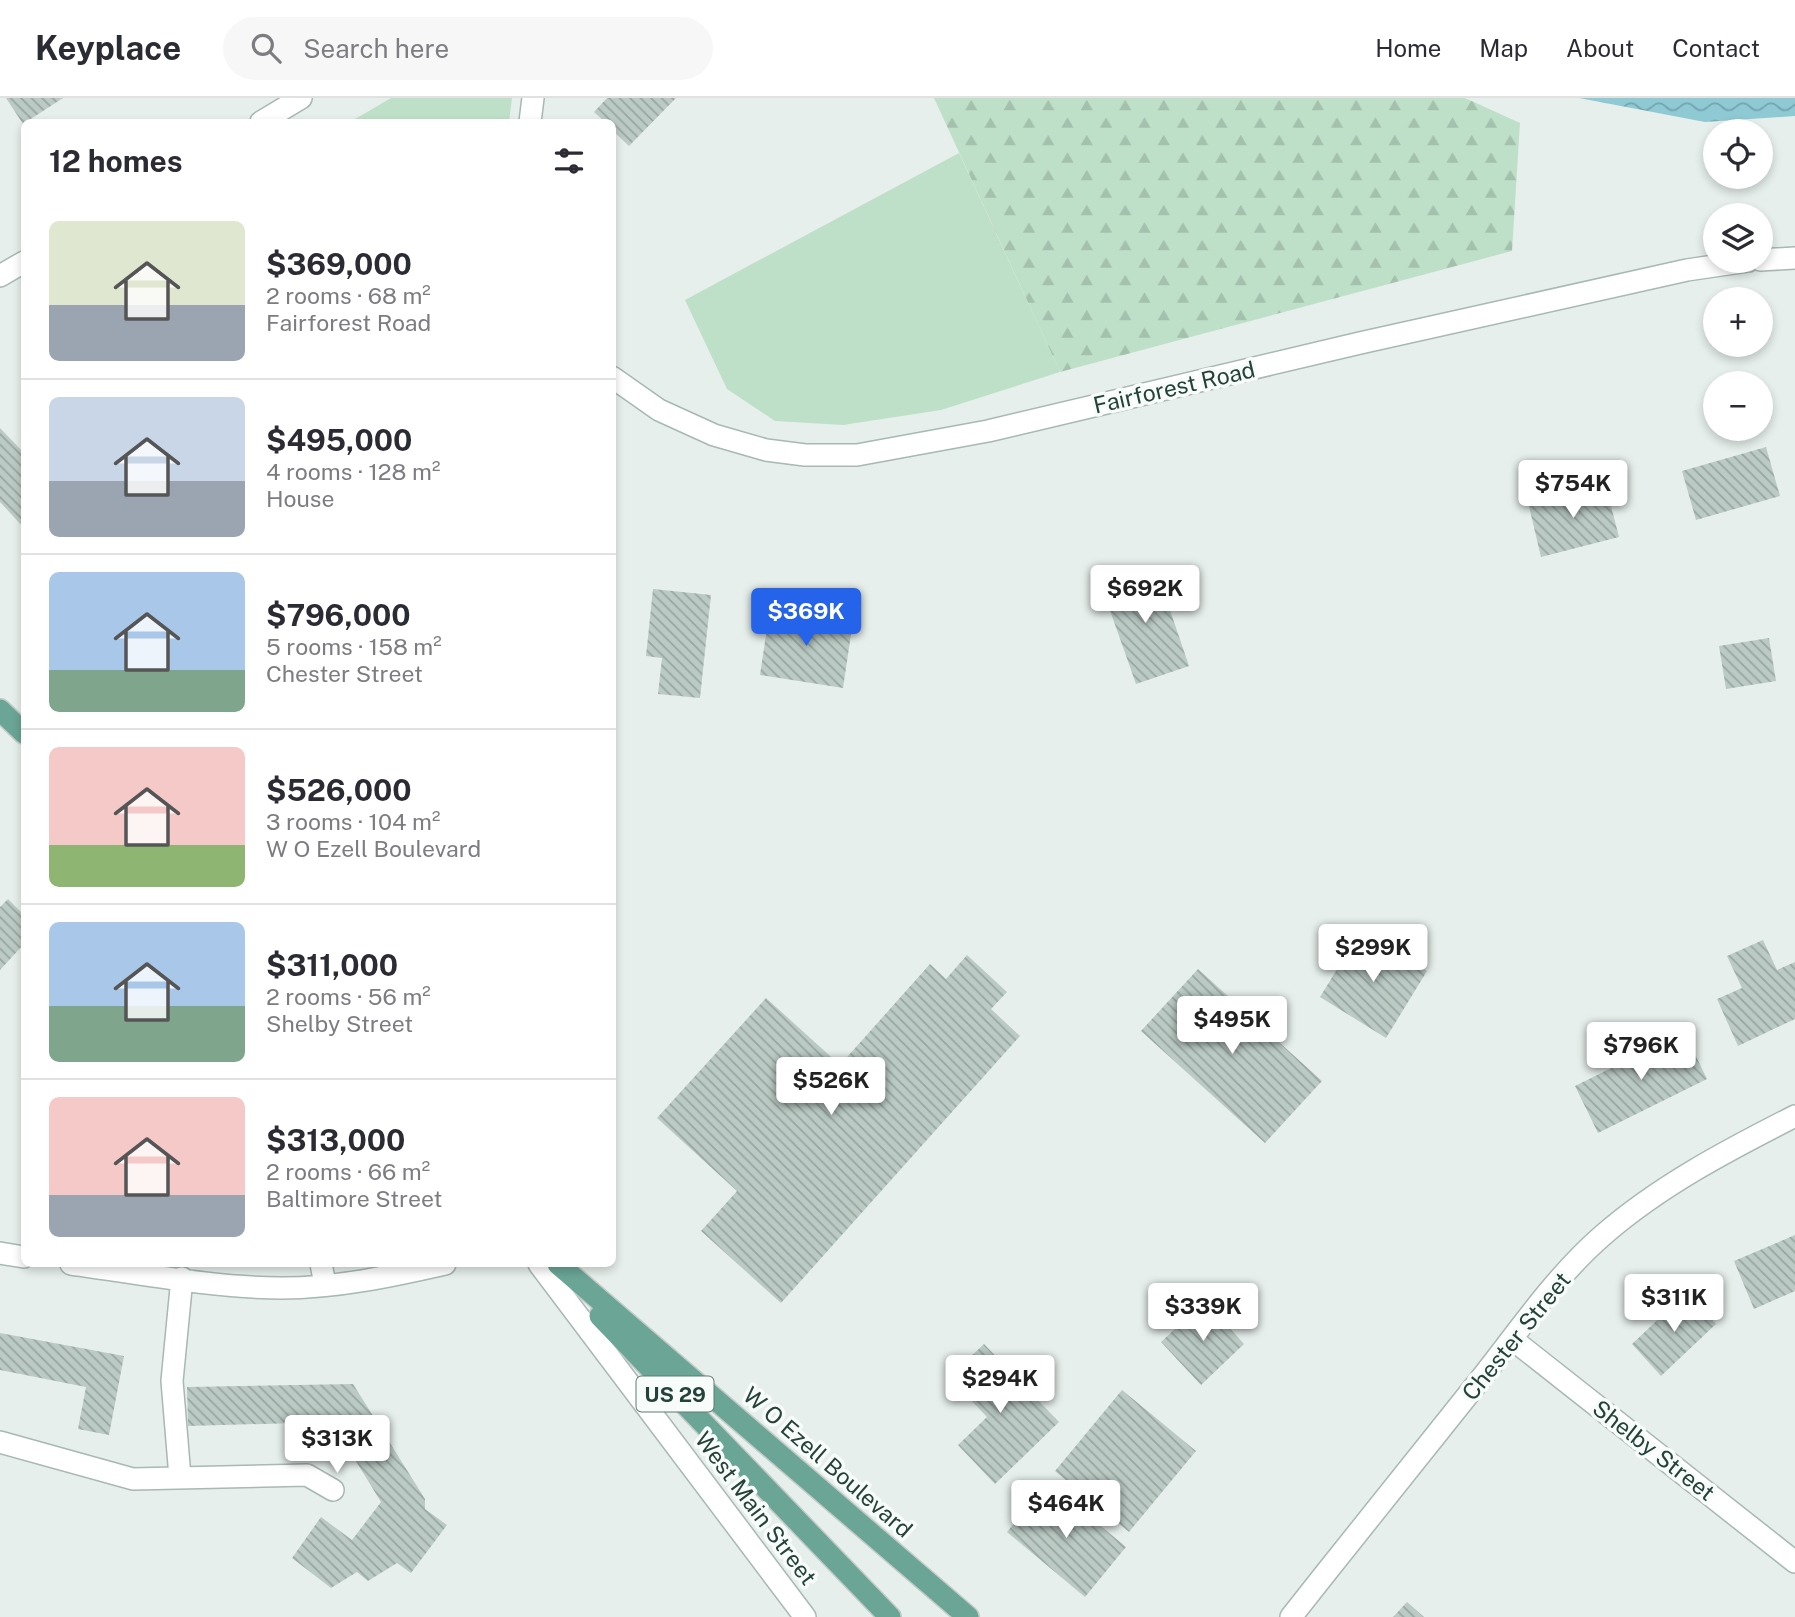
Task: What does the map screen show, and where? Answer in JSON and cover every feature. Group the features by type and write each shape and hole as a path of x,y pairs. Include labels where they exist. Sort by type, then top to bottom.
{"main road":[{"path":"0,710 21,730"},
{"name":"US 29","path":"553,1267 890,1617"},
{"name":"W O Ezell Boulevard","path":"561,1267 968,1617"}],"street":[{"path":"266,119 301,98"},
{"path":"530,119 533,98"},
{"path":"1773,259 1795,258"},
{"path":"0,276 21,263"},
{"name":"Fairforest Road","path":"616,380 659,410 714,435 766,450 805,455 857,455 988,431 1360,342 1703,268"},
{"name":"Chester Street","path":"1291,1617 1512,1339 1571,1267 1600,1238 1668,1186 1795,1116"},
{"path":"0,1254 21,1257"},
{"path":"95,1267 283,1288 323,1274 388,1277 432,1267"},
{"name":"West Main Street","path":"542,1267 805,1617"},
{"path":"180,1477 172,1381 182,1278"},
{"name":"Shelby Street","path":"1512,1339 1795,1562"},
{"path":"0,1442 134,1479 307,1475 333,1490"}],"green space":[{"path":"391,98 512,98 509,119 355,119"},
{"path":"934,98 1465,98 1520,123 1512,251 1060,372"},
{"path":"959,153 1060,372 941,410 843,425 775,421 727,389 685,300"}],"water":[{"path":"1579,98 1795,98 1795,116 1703,119 1703,122"}],"building":[{"path":"6,98 63,98 31,119 21,121"},
{"path":"607,98 676,98 629,146 616,134 616,119 602,119 594,112"},
{"path":"0,428 21,450 21,525 0,502"},
{"path":"1766,447 1780,496 1696,520 1682,471"},
{"path":"1605,483 1619,537 1541,557 1528,502"},
{"path":"1155,566 1189,666 1136,684 1101,585"},
{"path":"653,589 711,595 700,698 658,694 662,658 646,656"},
{"path":"770,608 853,621 843,688 760,675"},
{"path":"1769,638 1776,681 1726,689 1719,646"},
{"path":"8,899 21,912 21,947 0,970 0,907"},
{"path":"1361,930 1427,971 1386,1038 1320,997"},
{"path":"1763,940 1777,970 1795,962 1795,1019 1738,1046 1717,999 1742,988 1727,956"},
{"path":"967,955 1007,992 991,1009 1020,1036 781,1303 701,1231 737,1191 657,1118 766,998 840,1065 930,964 946,979"},
{"path":"1198,969 1322,1081 1265,1143 1141,1031"},
{"path":"1684,1032 1707,1079 1598,1133 1575,1086"},
{"path":"1795,1235 1795,1291 1754,1309 1734,1261"},
{"path":"1686,1293 1716,1324 1661,1376 1632,1344"},
{"path":"1205,1301 1244,1344 1201,1385 1161,1342"},
{"path":"0,1333 124,1356 109,1435 78,1429 86,1387 0,1370"},
{"path":"984,1344 1059,1422 995,1484 958,1445 987,1417 949,1377"},
{"path":"353,1384 425,1499 425,1509 447,1525 411,1573 397,1563 368,1581 357,1572 331,1588 292,1558 321,1517 352,1540 381,1502 332,1422 188,1426 187,1387"},
{"path":"1122,1390 1196,1451 1129,1532 1055,1471"},
{"path":"1048,1482 1126,1547 1085,1597 1007,1532"},
{"path":"1407,1602 1424,1617 1393,1617"}]}
